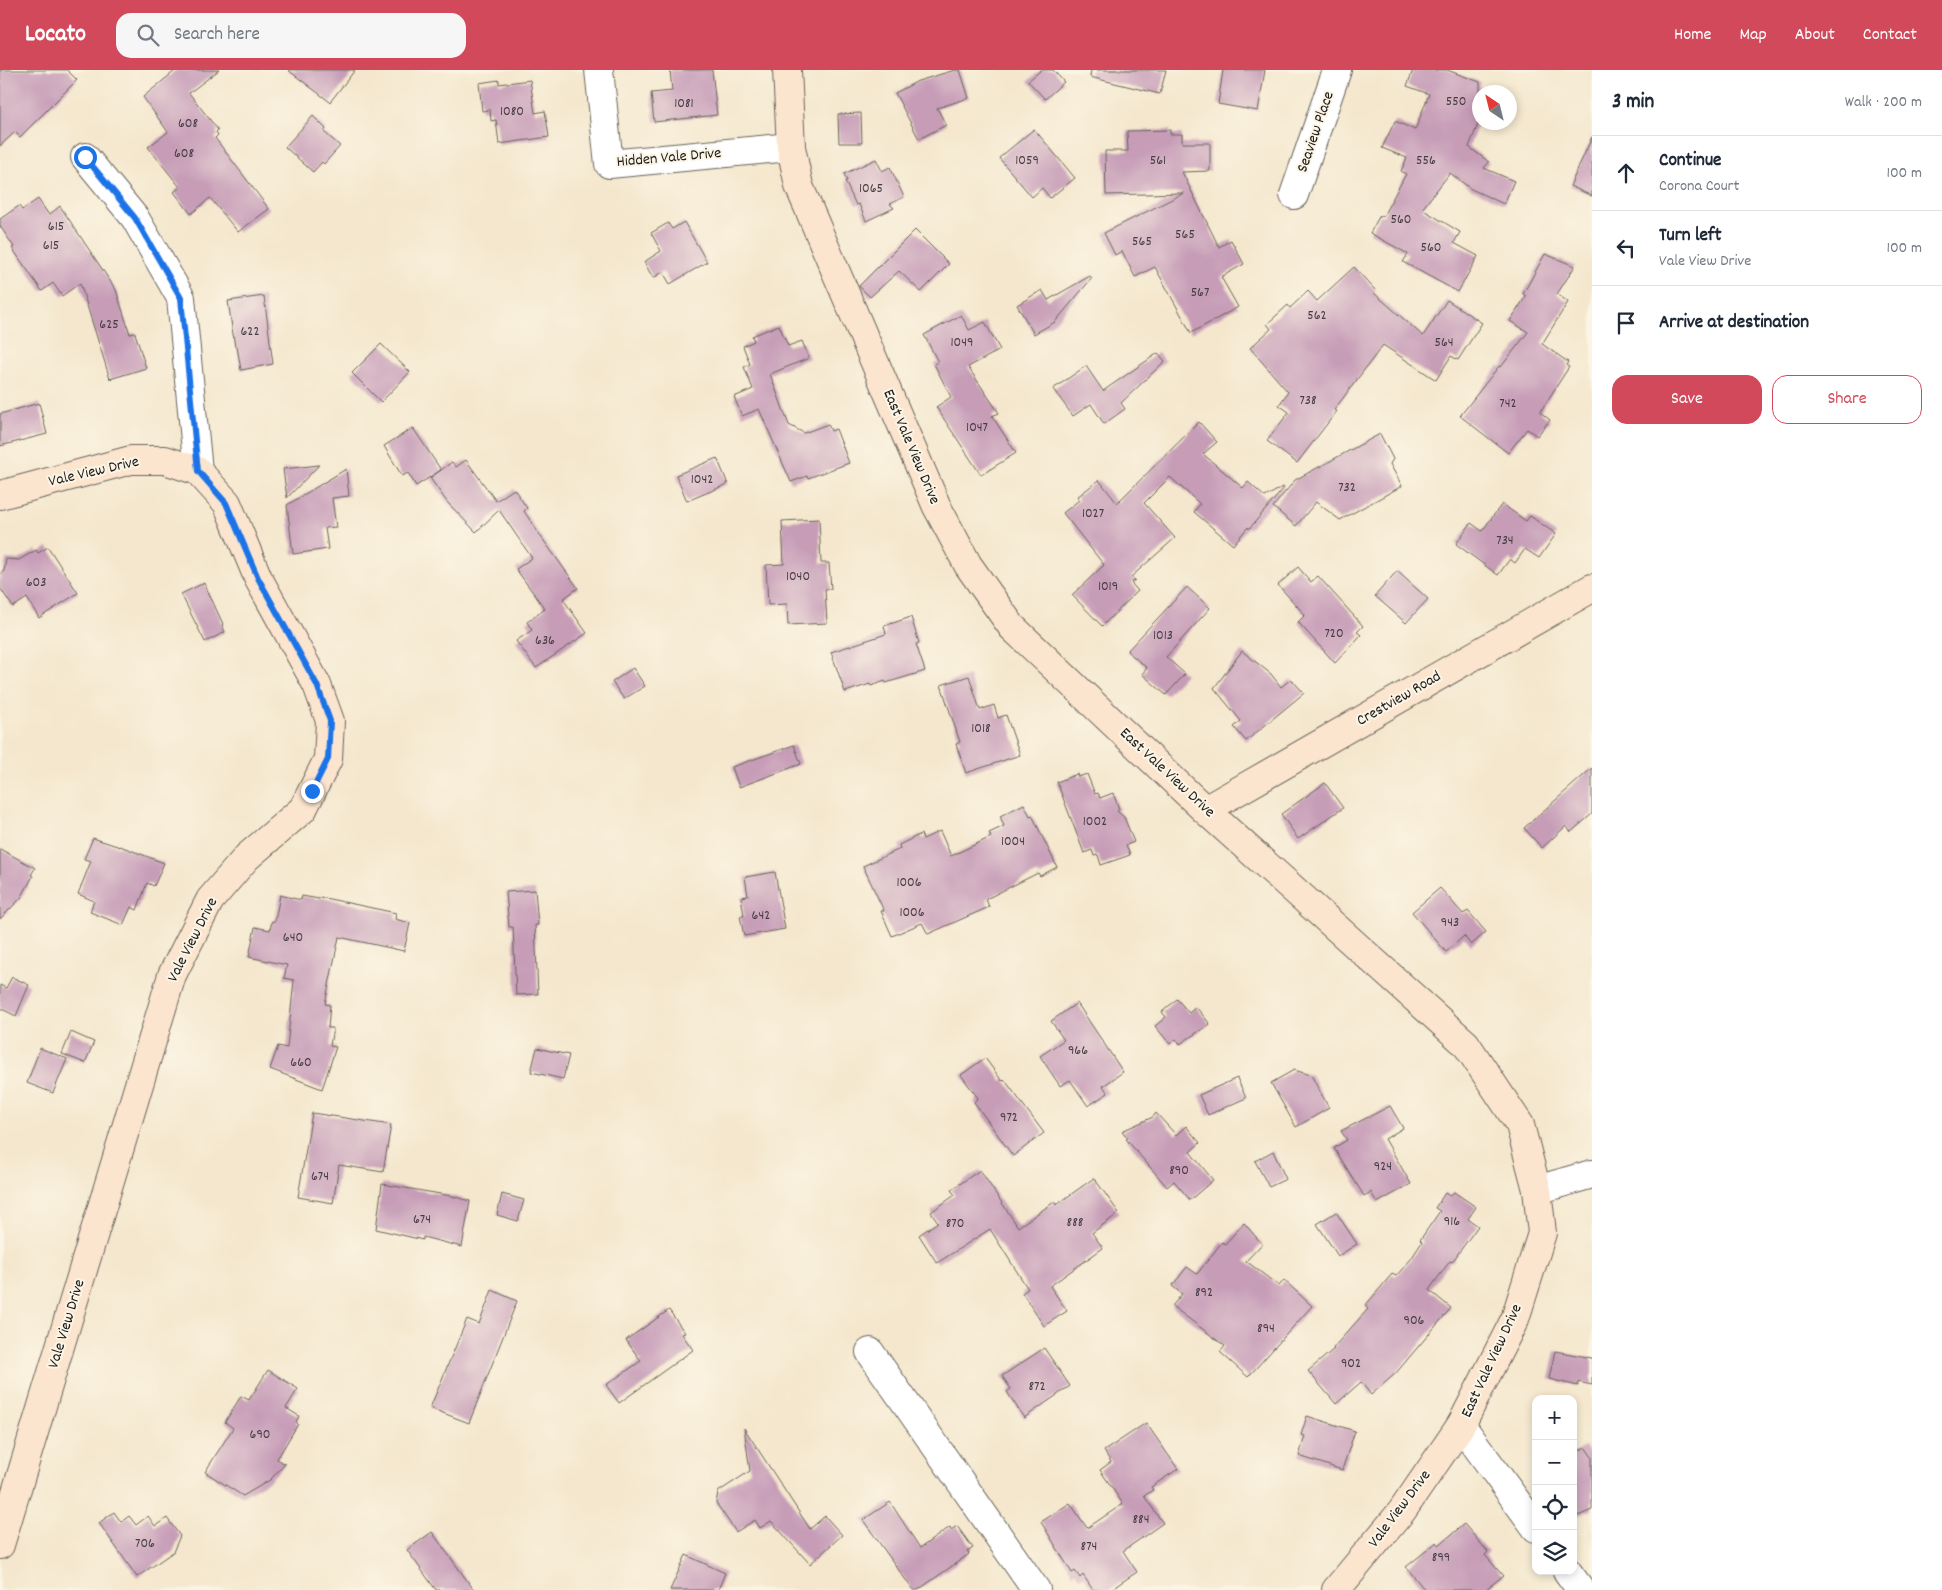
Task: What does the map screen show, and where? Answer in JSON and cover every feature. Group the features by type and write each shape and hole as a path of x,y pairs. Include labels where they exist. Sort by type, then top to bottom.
{"street":[{"name":"Hidden Vale Drive","path":"599,70 609,164 791,147"},
{"name":"East Vale View Drive","path":"787,70 791,147 799,186 937,506 968,565 1012,627 1205,810 1466,1044 1520,1125 1537,1190 1542,1233 1515,1319 1461,1425"},
{"name":"Seaview Place","path":"1294,195 1337,70"},
{"path":"85,157 135,218 181,298 198,471"},
{"name":"Vale View Drive","path":"0,495 131,460 166,460 198,471 226,503 258,578 317,685 330,721 328,759 303,809 247,858 210,900 172,975 0,1545"},
{"name":"Crestview Road","path":"1205,810 1592,588"},
{"path":"1537,1190 1592,1174"},
{"path":"870,1352 1036,1590"},
{"path":"1461,1425 1532,1523"},
{"name":"Vale View Drive","path":"1336,1590 1402,1511 1461,1425"},
{"path":"1571,1575 1581,1590"}],"building":[{"path":"0,70 67,70 77,80 20,137 15,132 0,146"},
{"path":"176,70 219,70 189,93 218,130 216,132 218,135 215,138 269,209 238,232 210,198 191,214 174,192 180,187 148,147 168,132 143,97"},
{"path":"288,70 355,70 330,102"},
{"path":"670,70 712,70 717,115 654,122 651,93 672,91"},
{"path":"960,70 969,98 937,108 946,125 919,139 895,93 918,81"},
{"path":"1041,70 1053,70 1064,82 1045,99 1028,81"},
{"path":"1091,70 1166,70 1160,94 1090,77"},
{"path":"1223,70 1265,70 1258,111 1218,104"},
{"path":"1413,70 1447,70 1480,82 1480,85 1472,85 1472,130 1476,130 1469,147 1489,162 1484,168 1514,181 1504,204 1471,189 1450,173 1422,209 1460,232 1454,243 1478,256 1458,292 1403,262 1408,254 1370,233 1380,215 1383,216 1406,174 1401,171 1407,158 1382,148 1395,121 1415,130 1429,94 1407,86"},
{"path":"499,80 499,84 530,80 535,113 545,111 549,137 499,144 496,120 491,121 490,110 482,111 479,83"},
{"path":"861,113 862,143 839,143 838,114"},
{"path":"313,116 326,129 324,132 340,146 324,164 322,162 313,172 285,147"},
{"path":"1034,129 1075,178 1050,198 1042,188 1032,197 999,158"},
{"path":"1170,130 1170,134 1182,134 1182,143 1210,143 1210,171 1182,172 1219,247 1231,240 1244,264 1221,277 1238,307 1191,333 1155,267 1135,277 1122,251 1115,255 1104,233 1184,193 1106,195 1105,151 1128,151 1127,131"},
{"path":"1592,137 1592,196 1570,186"},
{"path":"876,159 882,171 890,167 904,197 890,204 894,208 866,221 859,204 856,205 845,181 847,181 844,174"},
{"path":"38,199 49,215 60,206 116,290 130,334 135,333 146,368 110,379 80,283 62,296 53,283 42,291 12,248 14,247 0,226 0,219 19,206 22,210"},
{"path":"684,222 707,262 670,284 663,272 653,278 644,262 661,251 651,233 668,223 672,229"},
{"path":"915,230 949,264 921,292 899,271 870,297 859,286"},
{"path":"1545,254 1575,266 1557,294 1568,302 1542,344 1568,362 1566,365 1569,367 1540,412 1550,420 1537,436 1527,429 1508,453 1460,416 1528,332 1510,321 1526,296 1523,294"},
{"path":"1354,267 1376,291 1374,293 1423,336 1447,300 1482,323 1458,360 1451,356 1436,380 1383,345 1334,410 1337,411 1297,463 1267,441 1289,412 1279,405 1288,392 1250,348 1271,329 1267,324 1288,305 1290,308 1308,291 1317,301"},
{"path":"1090,276 1092,278 1055,322 1034,334 1017,305 1042,290 1048,300"},
{"path":"264,296 273,364 241,370 237,347 235,347 228,301"},
{"path":"961,315 969,330 985,322 1000,350 968,367 999,413 992,416 1016,453 981,475 936,407 951,397 934,364 938,362 924,335"},
{"path":"779,325 788,346 802,341 809,358 770,374 789,425 804,433 828,424 831,431 836,429 849,463 791,482 759,409 742,416 734,397 753,389 744,367 750,364 743,346 754,341 752,336"},
{"path":"381,344 410,372 381,402 352,373"},
{"path":"1158,353 1165,361 1121,403 1125,409 1104,424 1091,404 1073,416 1053,389 1086,366 1103,391"},
{"path":"39,403 47,434 0,446 0,414"},
{"path":"1199,422 1217,442 1203,454 1243,488 1248,482 1265,497 1284,488 1233,545 1194,512 1200,504 1170,477 1144,503 1175,538 1131,577 1135,580 1131,583 1138,591 1102,626 1072,595 1104,565 1063,513 1079,500 1077,497 1099,480 1117,503"},
{"path":"413,428 441,470 416,486 408,473 402,476 384,446"},
{"path":"1380,434 1393,459 1390,464 1402,486 1340,520 1316,502 1296,526 1273,507 1295,480"},
{"path":"717,458 728,484 687,501 676,475"},
{"path":"466,460 496,501 514,489 527,508 524,511 578,588 563,599 587,633 536,668 516,641 532,630 527,622 545,609 516,569 532,558 499,510 476,532 447,502 430,478 452,462 456,467"},
{"path":"319,465 287,498 283,469"},
{"path":"346,469 349,496 332,498 336,527 325,528 328,549 293,554 287,505"},
{"path":"1502,504 1526,521 1530,516 1556,534 1539,558 1525,549 1515,563 1510,559 1498,575 1456,544 1471,523 1482,531"},
{"path":"819,519 821,563 829,563 831,589 825,589 827,623 788,625 787,604 768,605 766,565 784,564 782,521"},
{"path":"48,547 78,593 39,618 27,598 13,607 0,588 0,574 4,571 6,559 19,560 36,550 38,553"},
{"path":"1298,567 1311,582 1318,576 1363,626 1357,632 1361,635 1335,663 1298,622 1305,615 1278,585"},
{"path":"1397,571 1428,599 1406,623 1375,596"},
{"path":"204,583 225,632 205,642 181,594"},
{"path":"1187,587 1210,608 1166,657 1185,674 1166,695 1142,674 1147,668 1127,651"},
{"path":"911,617 919,643 916,644 925,671 886,683 885,681 871,686 870,684 845,692 831,652 886,634 884,626"},
{"path":"1242,651 1271,674 1281,687 1291,679 1304,693 1246,741 1234,727 1241,721 1214,688"},
{"path":"633,668 645,686 624,699 612,682"},
{"path":"969,676 980,710 994,705 998,718 1006,715 1020,755 966,773 956,744 960,742 941,685"},
{"path":"794,745 801,764 739,787 732,767"},
{"path":"1592,768 1592,814 1571,832 1566,826 1542,848 1524,828"},
{"path":"1077,774 1078,777 1087,774 1095,794 1098,793 1100,798 1113,793 1119,809 1117,811 1124,817 1134,842 1126,845 1130,855 1101,865 1098,855 1094,856 1092,850 1084,853 1057,782"},
{"path":"1325,783 1343,808 1298,839 1281,814"},
{"path":"1024,804 1030,816 1032,815 1057,867 1040,876 1038,873 986,899 989,907 928,934 922,923 892,936 881,911 884,911 863,866 900,849 899,845 921,834 923,839 940,831 951,856 991,837 989,833 1004,826 1000,816"},
{"path":"93,838 164,863 154,886 147,883 137,910 131,907 123,925 90,912 94,901 78,894 91,861 84,859"},
{"path":"0,849 35,868 31,875 33,876 21,898 0,919"},
{"path":"775,872 785,929 744,936 740,916 744,916 741,897 748,896 745,877"},
{"path":"1440,888 1463,914 1468,911 1486,932 1471,945 1464,936 1446,952 1412,912"},
{"path":"535,890 538,925 535,925 538,994 516,995 513,927 509,927 506,892"},
{"path":"280,895 301,900 302,896 319,899 320,897 396,913 395,919 410,923 404,951 339,937 325,1004 330,1005 328,1028 333,1028 330,1046 336,1047 322,1089 270,1069 278,1046 287,1048 294,980 284,978 287,965 249,957 255,927 270,930 272,921 275,921"},
{"path":"12,977 29,985 16,1016 0,1008 0,985 6,988"},
{"path":"1177,999 1189,1013 1196,1007 1210,1024 1180,1044 1176,1039 1170,1044 1155,1026 1166,1017 1162,1012"},
{"path":"1077,1003 1123,1072 1103,1086 1108,1093 1088,1106 1070,1080 1060,1086 1040,1056 1064,1040 1051,1021"},
{"path":"71,1032 94,1042 85,1063 62,1054"},
{"path":"40,1048 67,1059 53,1093 27,1083"},
{"path":"537,1048 569,1055 563,1079 531,1072"},
{"path":"985,1058 1002,1081 1004,1079 1044,1133 1013,1156 974,1102 978,1098 961,1075"},
{"path":"1294,1070 1311,1075 1329,1108 1296,1127 1271,1083"},
{"path":"1237,1078 1246,1098 1208,1115 1199,1095"},
{"path":"1390,1106 1403,1128 1385,1139 1411,1184 1377,1203 1371,1192 1364,1196 1334,1148 1347,1140 1341,1131"},
{"path":"312,1113 391,1125 383,1172 339,1165 333,1203 298,1197"},
{"path":"1156,1113 1176,1135 1186,1126 1200,1143 1190,1152 1213,1180 1190,1200 1174,1181 1167,1187 1126,1139 1128,1138 1122,1131 1153,1117"},
{"path":"1273,1151 1286,1179 1269,1187 1255,1161"},
{"path":"980,1170 1018,1227 1054,1202 1056,1205 1094,1178 1119,1213 1092,1233 1103,1248 1050,1286 1067,1311 1044,1326 1022,1293 1028,1289 990,1229 937,1263 919,1235 938,1222 931,1212 955,1195 951,1190"},
{"path":"382,1184 470,1201 462,1247 423,1237 423,1240 376,1229"},
{"path":"1454,1192 1476,1207 1468,1219 1478,1226 1429,1290 1451,1308 1396,1373 1371,1395 1361,1382 1336,1404 1308,1371 1334,1349 1368,1309 1365,1306 1392,1274 1396,1276 1411,1259 1422,1242 1420,1240 1440,1211 1435,1208 1445,1193 1450,1196"},
{"path":"502,1194 524,1200 518,1221 497,1215"},
{"path":"1336,1212 1357,1244 1338,1256 1317,1224"},
{"path":"1244,1223 1262,1244 1246,1261 1279,1286 1284,1280 1312,1306 1248,1377 1220,1352 1225,1346 1172,1306 1182,1294 1172,1286 1187,1267 1197,1274 1222,1242 1225,1244"},
{"path":"492,1290 517,1301 469,1423 430,1408 467,1319 479,1324"},
{"path":"669,1310 685,1333 682,1334 693,1350 619,1403 606,1385 641,1361 626,1340"},
{"path":"1044,1348 1070,1386 1024,1418 1007,1392 1011,1389 1002,1376"},
{"path":"1555,1351 1592,1358 1592,1385 1578,1382 1578,1386 1549,1379"},
{"path":"268,1370 298,1389 286,1408 299,1416 296,1422 298,1424 277,1459 285,1464 270,1480 243,1496 205,1472 233,1428 225,1422 241,1396 249,1400"},
{"path":"1307,1416 1355,1431 1342,1470 1299,1456 1305,1436 1301,1435"},
{"path":"1146,1423 1178,1469 1151,1487 1153,1490 1144,1496 1163,1523 1123,1551 1137,1572 1110,1590 1093,1590 1083,1575 1080,1578 1075,1571 1072,1573 1041,1522 1070,1503 1087,1528 1123,1504 1100,1470 1111,1462 1104,1451"},
{"path":"744,1428 810,1529 825,1516 842,1535 810,1564 771,1521 760,1528 755,1520 736,1532 716,1503 718,1492 750,1471"},
{"path":"1585,1447 1592,1457 1592,1510 1577,1516 1577,1485 1577,1452"},
{"path":"890,1502 920,1548 950,1527 951,1530 957,1526 973,1548 967,1552 969,1554 918,1590 913,1590 863,1520"},
{"path":"114,1512 121,1522 129,1516 136,1525 148,1516 155,1526 167,1518 180,1536 173,1552 137,1577 99,1523"},
{"path":"1464,1524 1488,1552 1485,1555 1503,1576 1485,1590 1425,1590 1406,1567 1437,1542 1439,1545"},
{"path":"432,1532 474,1590 436,1590 407,1550"},
{"path":"686,1555 725,1573 718,1590 670,1590"}],"route":[{"path":"85,157 135,218 181,298 198,471 226,503 258,578 317,685 330,721 328,759 312,791"}]}
